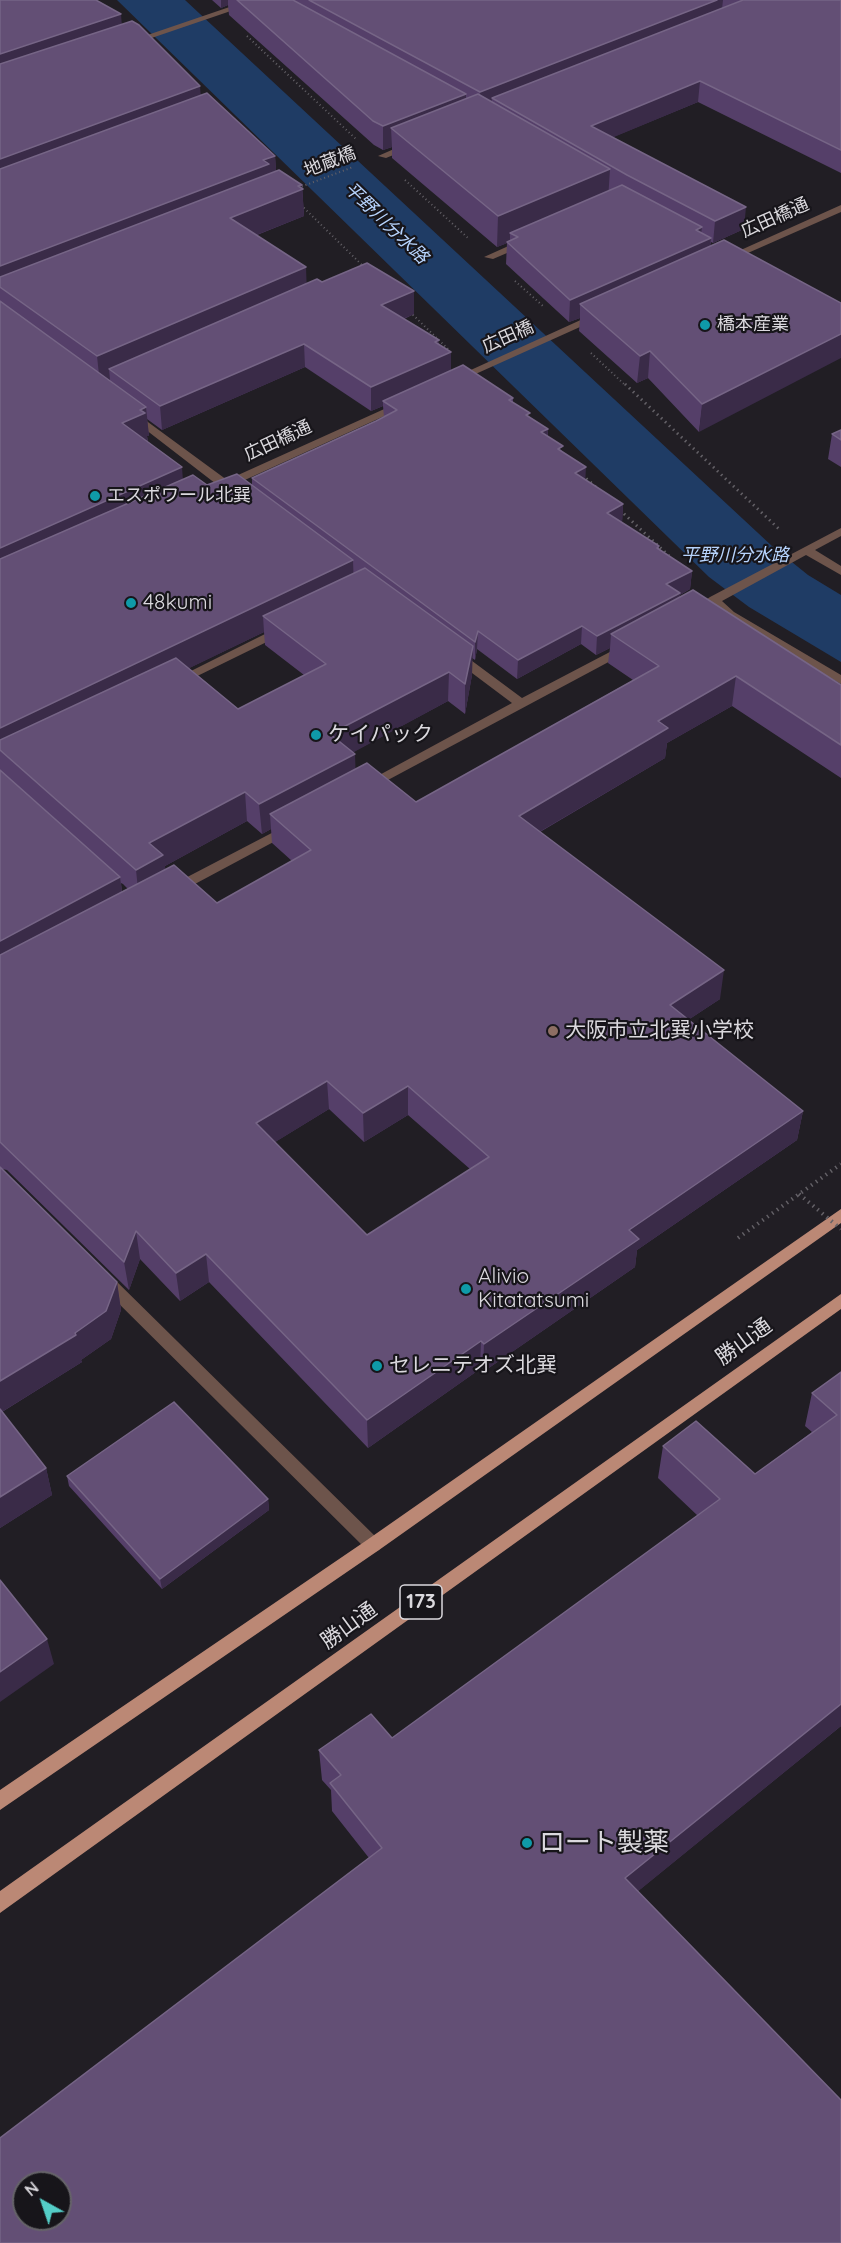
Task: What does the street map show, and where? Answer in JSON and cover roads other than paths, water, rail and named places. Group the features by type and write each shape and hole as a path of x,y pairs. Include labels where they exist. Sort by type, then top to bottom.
{"main road":[{"path":"0,1801 373,1545 841,1215"},
{"name":"勝山通","path":"0,1903 841,1300"}],"street":[{"path":"126,43 260,0 272,6"},
{"path":"383,156 425,139"},
{"name":"広田橋通","path":"738,264 721,258 841,208"},
{"path":"489,257 530,240"},
{"name":"広田橋","path":"440,387 609,310"},
{"name":"広田橋通","path":"220,487 418,396"},
{"path":"126,411 220,487 245,498"},
{"path":"685,616 841,531"},
{"path":"804,551 841,571"},
{"path":"718,598 730,615 841,680"},
{"path":"168,686 293,624"},
{"path":"356,792 635,643"},
{"path":"444,646 521,703"},
{"path":"159,898 304,820"},
{"path":"93,1268 373,1545"}],"water":[{"name":"平野川分水路","path":"117,0 185,0 772,546 808,575 841,595 841,662 749,607 709,577"}],"place":[{"name":"橋本産業","path":"705,325"},
{"name":"エスポワール北巽","path":"95,496"},
{"name":"48kumi","path":"131,603"},
{"name":"ケイパック","path":"316,735"},
{"name":"大阪市立北巽小学校","path":"553,1031"},
{"name":"Alivio Kitatatsumi","path":"466,1289"},
{"name":"セレニテオズ北巽","path":"377,1366"},
{"name":"ロート製薬","path":"527,1843"}]}
